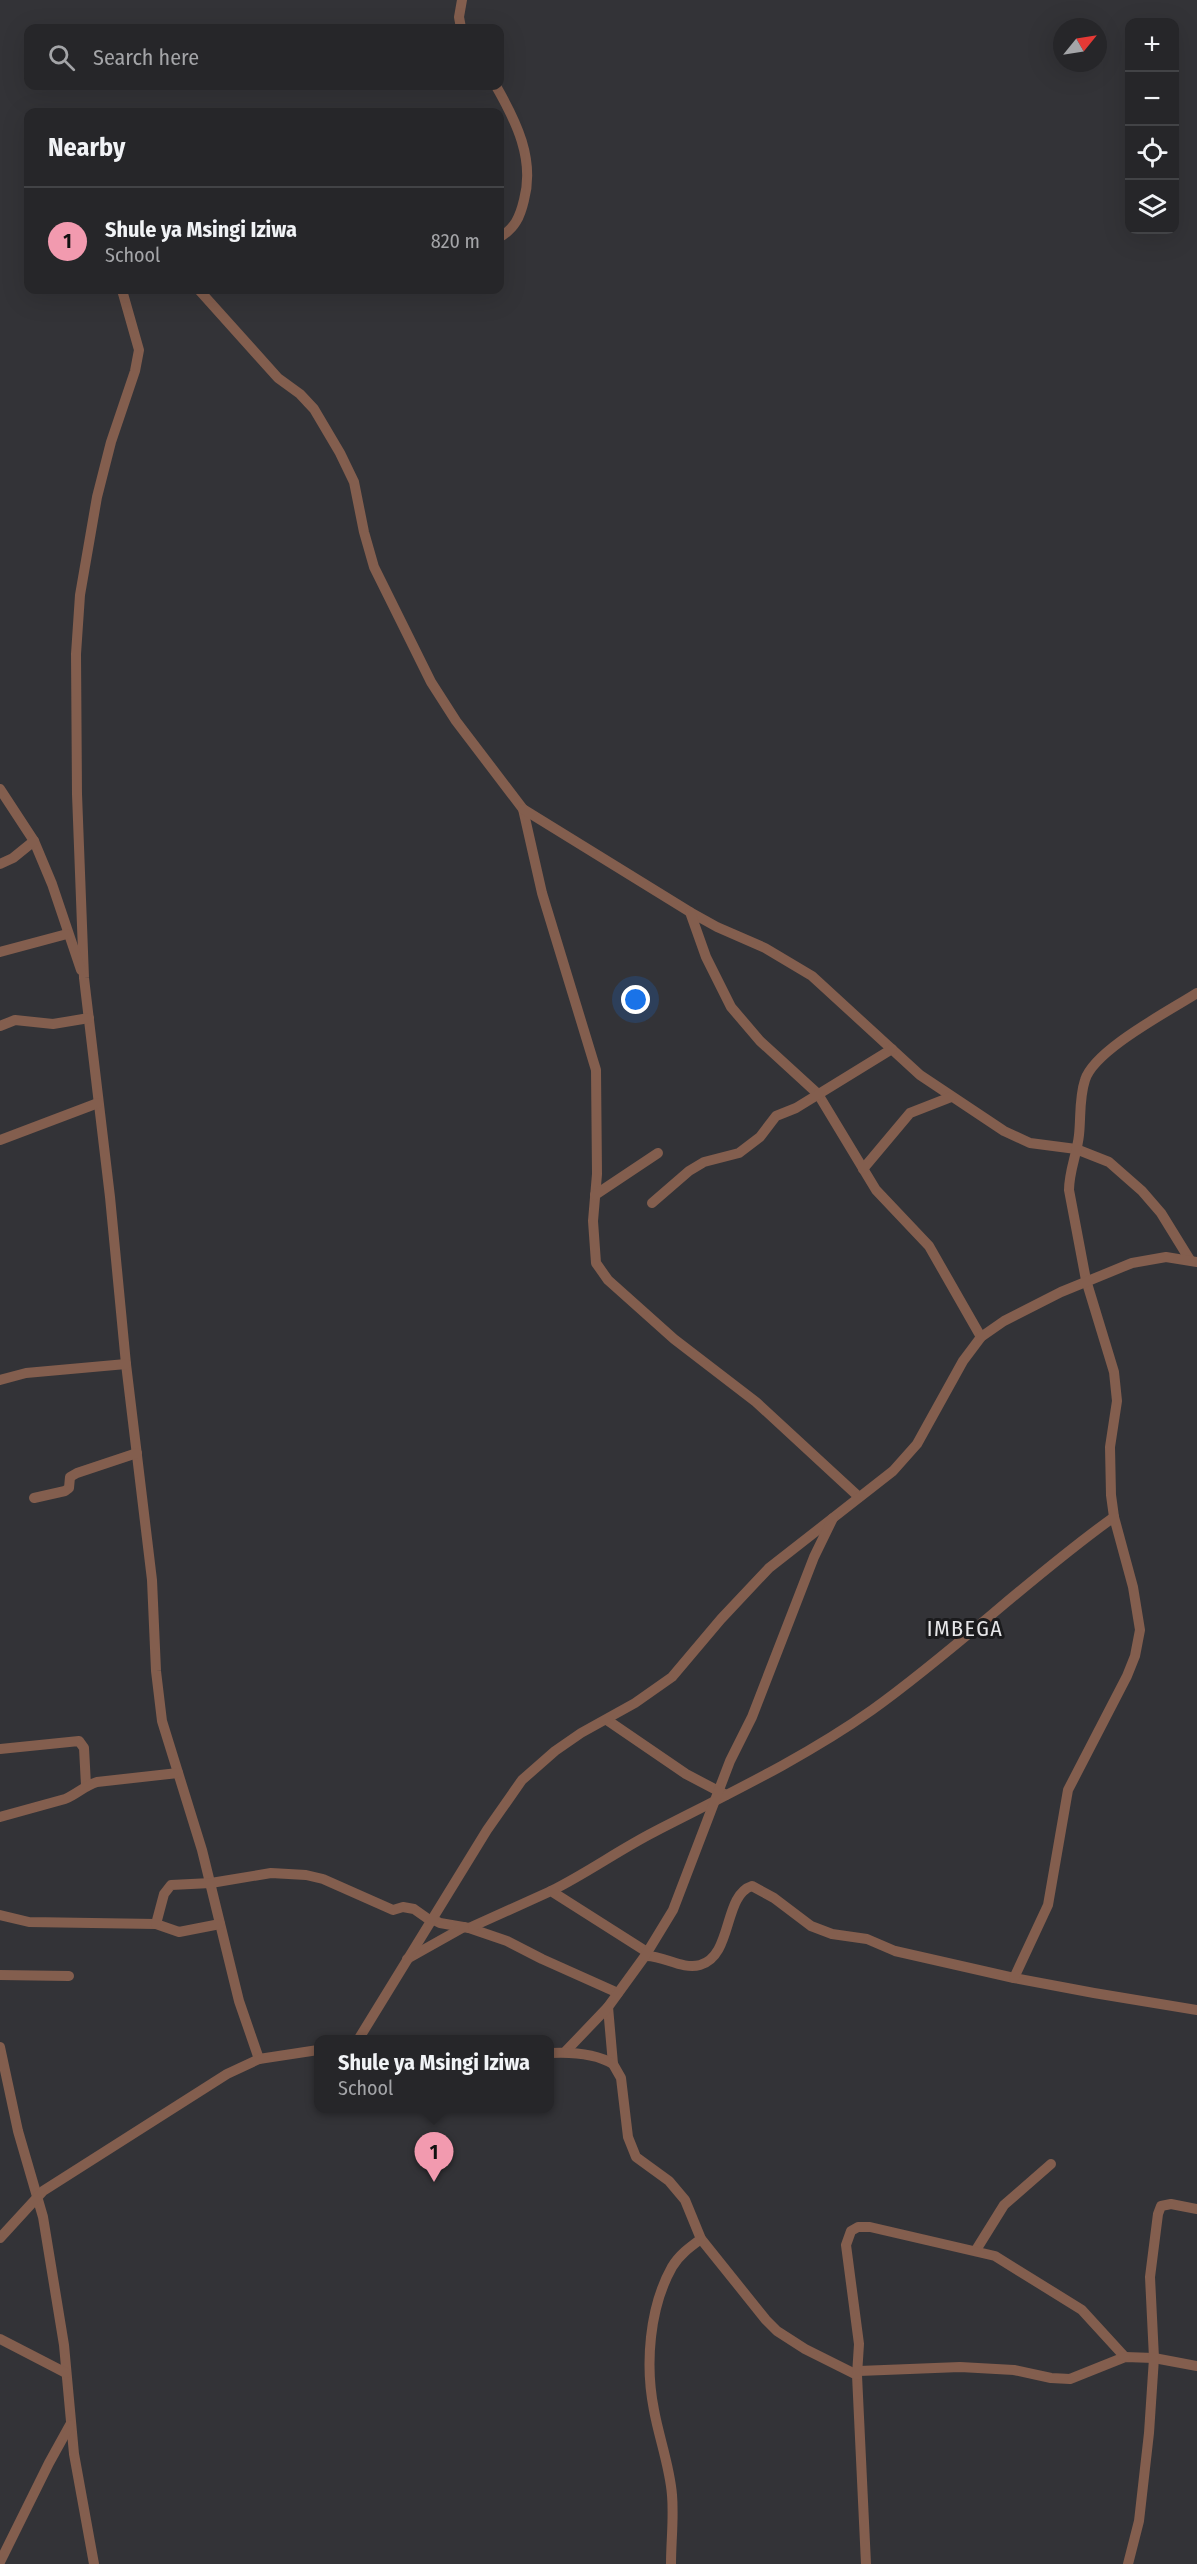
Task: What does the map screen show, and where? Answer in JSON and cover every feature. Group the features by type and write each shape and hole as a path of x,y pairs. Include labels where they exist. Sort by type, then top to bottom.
{"street":[{"path":"460,24 462,0"},
{"path":"498,90 516,125 527,156 528,170 527,191 522,212 509,231 504,234"},
{"path":"123,294 139,350 135,371 111,442 97,497 80,595 76,654 77,794 84,978 152,1580 158,1698 162,1721 211,1883 239,2001 259,2059"},
{"path":"203,294 278,378 300,394 314,409 354,482 374,567 431,682 456,721 523,809 690,912 717,927 765,948 812,975 920,1075 1018,1138 1030,1143 1076,1149 1109,1162 1142,1191 1173,1229 1194,1261"},
{"path":"0,789 34,841 52,885 84,978"},
{"path":"523,809 542,893 596,1070 596,1263 608,1280 674,1340 756,1402 859,1497"},
{"path":"0,864 14,858 34,841"},
{"path":"690,912 706,957 731,1007 760,1041 818,1094 876,1190 928,1246 981,1337"},
{"path":"0,952 67,934"},
{"path":"1014,1978 1048,1905 1068,1790 1127,1676 1138,1645 1140,1630 1139,1615 1114,1517 1110,1447 1117,1401 1114,1372 1086,1280 1069,1190 1082,1091 1085,1078 1091,1068 1107,1051 1197,993"},
{"path":"0,1026 15,1020 53,1024 89,1018"},
{"path":"652,1203 689,1171 704,1162 739,1153 760,1137 776,1116 796,1108 892,1049"},
{"path":"863,1169 910,1113 951,1097"},
{"path":"0,1140 98,1103"},
{"path":"595,1195 658,1153"},
{"path":"361,2035 487,1830 522,1780 581,1732 607,1720 652,1693 672,1677 721,1619 769,1568 893,1471 917,1444 963,1361 981,1337 1028,1308 1086,1280 1144,1259 1166,1257 1194,1261"},
{"path":"0,1380 26,1373 126,1364"},
{"path":"34,1498 65,1491 69,1488 70,1477 77,1473 137,1454"},
{"path":"724,1794 814,1557 834,1515"},
{"path":"407,1959 467,1928 551,1891 828,1738 891,1696 963,1641 1068,1551 1114,1517"},
{"path":"607,1720 686,1774 724,1794"},
{"path":"0,1749 79,1741 84,1748 86,1785"},
{"path":"0,1817 75,1796 86,1785 178,1773"},
{"path":"565,2052 608,2007 646,1954 673,1910 715,1802"},
{"path":"156,1924 164,1894 169,1886 177,1883 211,1883 271,1874 315,1877 393,1910 403,1907 445,1925 467,1928 507,1941 618,1993"},
{"path":"551,1891 646,1954 690,1965 707,1962 717,1951 739,1897 745,1890 752,1887 764,1891 820,1930 867,1939 895,1950 1014,1978 1094,1994 1197,2010"},
{"path":"0,1915 29,1922 156,1924 179,1932 220,1924"},
{"path":"0,1975 69,1976"},
{"path":"608,2007 613,2064 621,2078 628,2137 636,2157 669,2181 685,2200 701,2239 753,2305 777,2331 805,2349 858,2373 960,2367 1014,2370 1051,2378 1070,2379 1125,2357 1154,2358 1197,2366"},
{"path":"0,2047 18,2131 38,2195 63,2333 70,2424 94,2564"},
{"path":"0,2238 38,2195 201,2090 243,2065 259,2059 314,2051"},
{"path":"554,2052 593,2056 613,2064"},
{"path":"976,2250 1004,2205 1051,2164"},
{"path":"1128,2564 1139,2521 1149,2433 1154,2358 1150,2271 1160,2208 1166,2203 1197,2209"},
{"path":"866,2564 858,2373 859,2344 846,2245 851,2231 858,2227 870,2227 976,2250 1008,2262 1082,2310 1125,2357"},
{"path":"671,2564 672,2495 654,2409 649,2368 652,2329 659,2300 671,2268 686,2250 701,2239"},
{"path":"0,2339 66,2373"},
{"path":"0,2562 48,2463 70,2424"}],"place":[{"name":"Shule ya Msingi Iziwa","path":"434,2182"}],"district":[{"name":"IMBEGA","path":"965,1628"}]}
